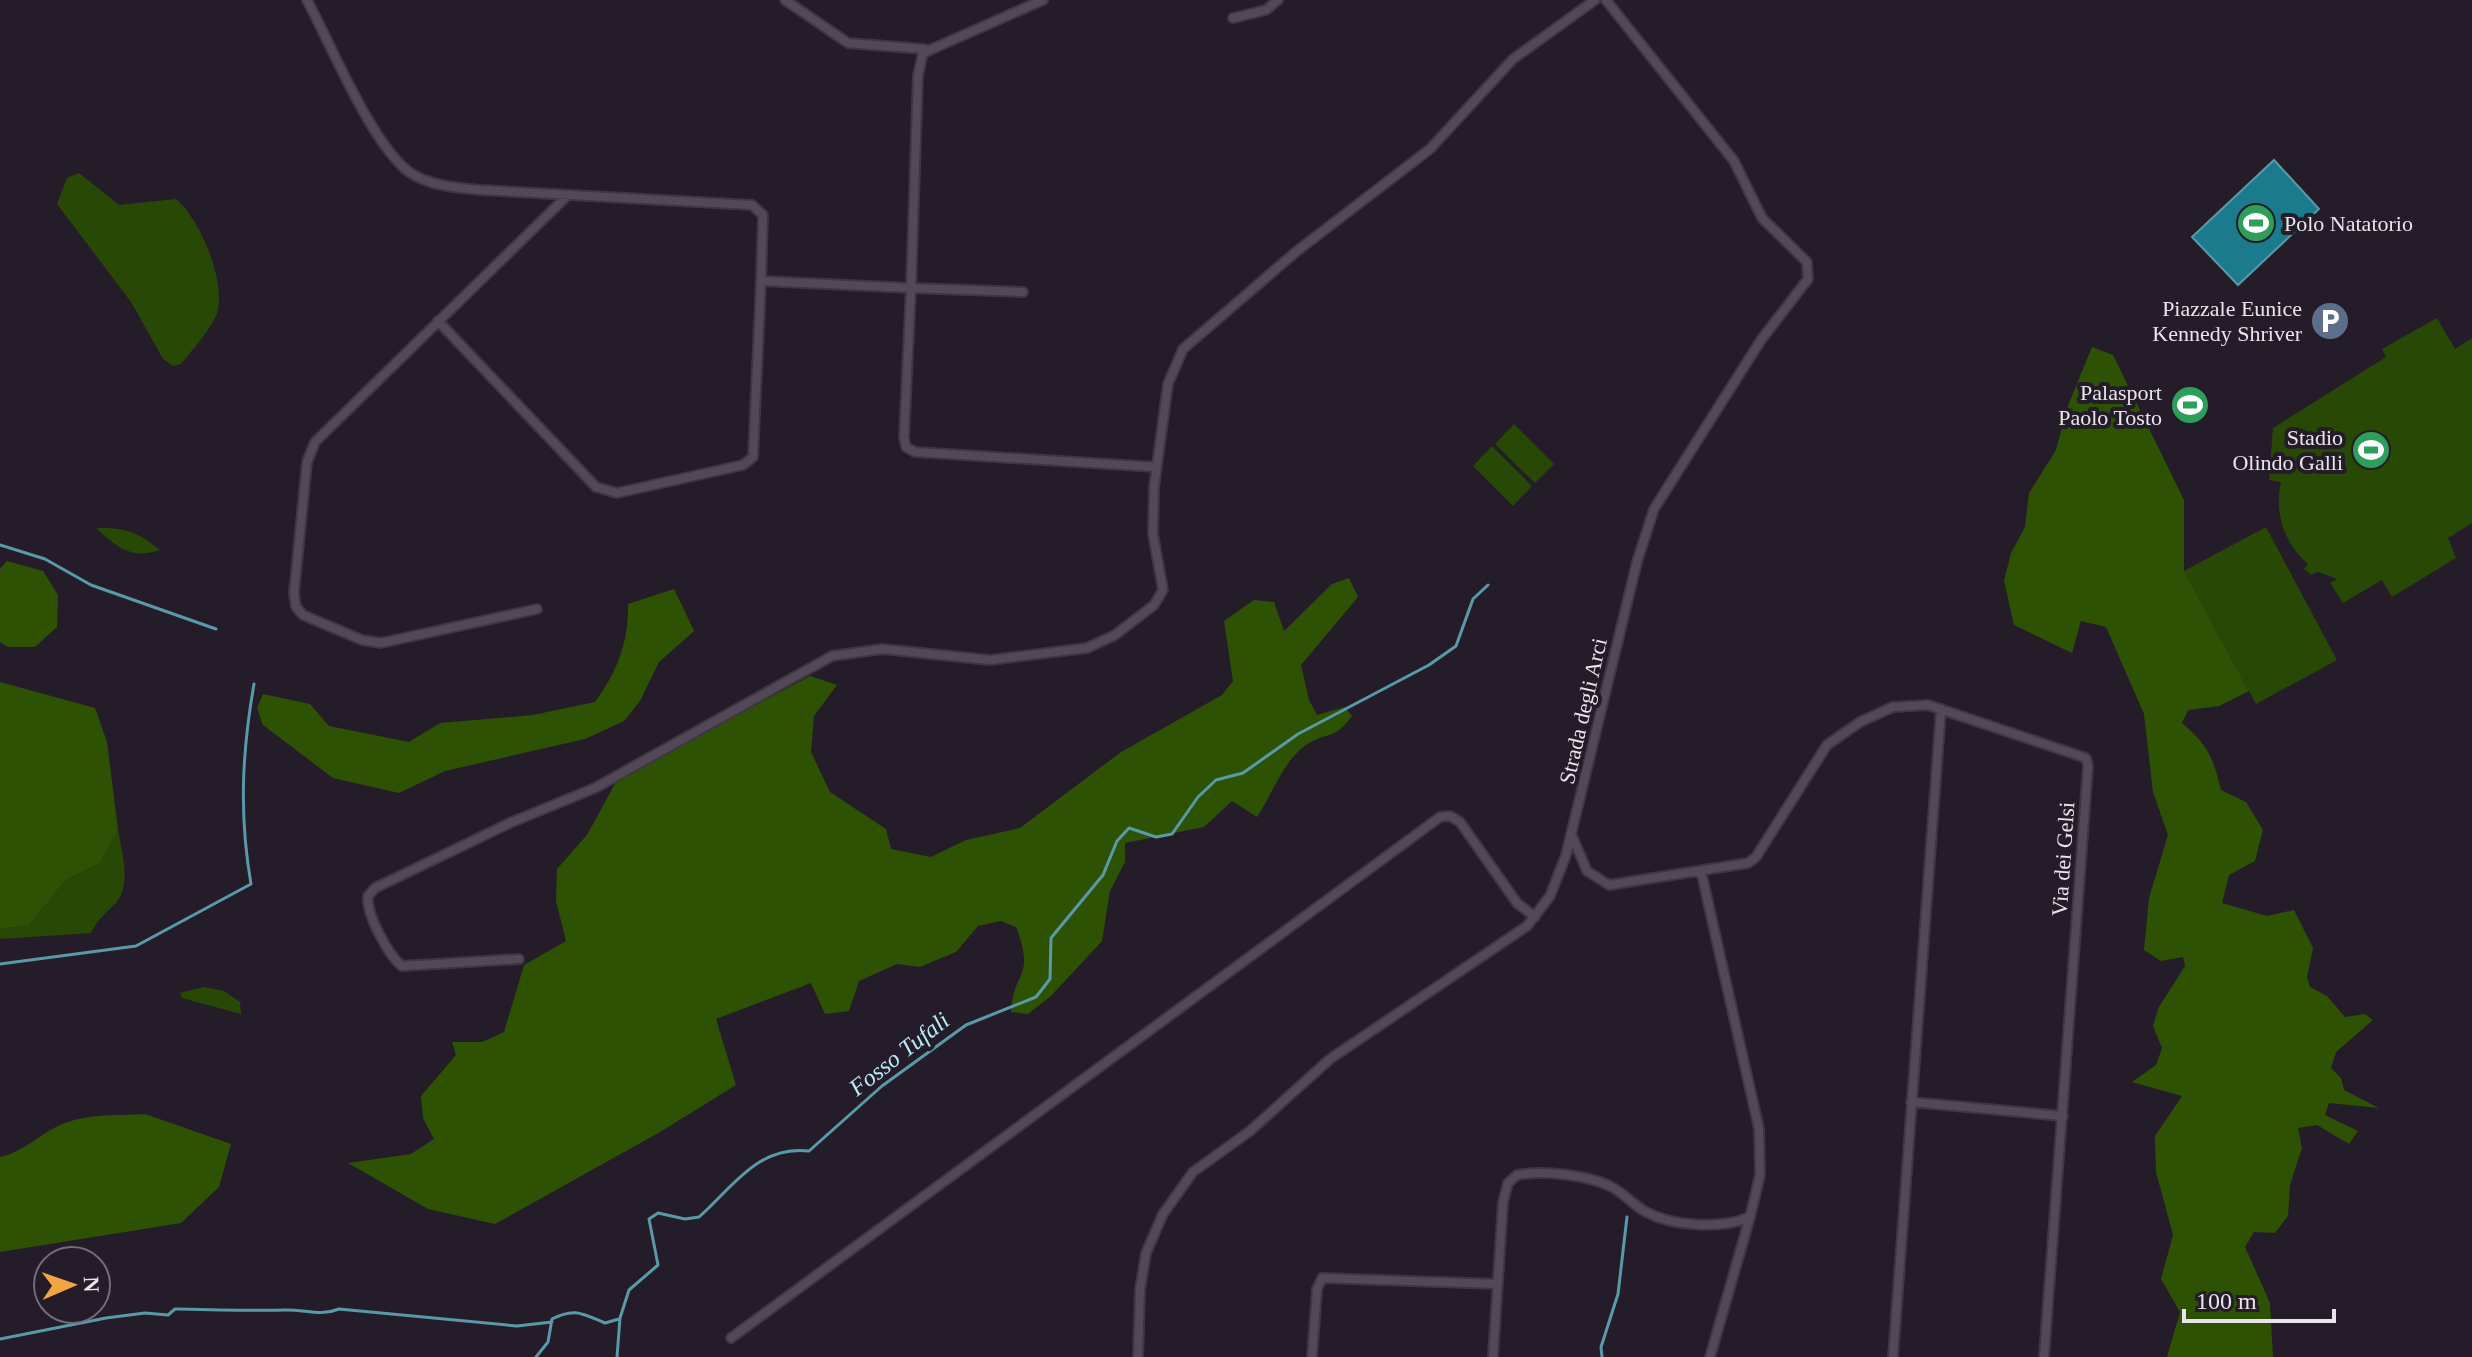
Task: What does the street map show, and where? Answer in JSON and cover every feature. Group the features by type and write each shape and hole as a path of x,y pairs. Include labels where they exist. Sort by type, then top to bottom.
{"street":[{"path":"307,0 381,138 411,173 434,182 474,189 755,205 763,218 753,457 743,465 617,493 598,489 438,321"},
{"path":"785,0 848,43 924,49 1043,0"},
{"path":"1233,18 1262,11 1278,0"},
{"path":"519,959 402,966 394,959 368,907 369,894 500,827 595,788 810,667 841,653 887,649 990,660 1103,643 1154,605 1162,594 1163,581 1153,525 1156,467 1170,375 1189,342 1297,251 1430,149 1505,66 1595,0"},
{"name":"Strada degli Arci","path":"1138,1357 1140,1290 1146,1253 1163,1214 1193,1172 1250,1131 1330,1059 1535,917 1556,884 1572,835 1634,571 1654,509 1748,360 1807,281 1810,271 1802,256 1762,218 1736,164 1606,0"},
{"path":"924,49 918,75 904,437 909,450 1156,467"},
{"path":"537,609 381,643 362,640 306,616 296,607 300,535 312,448 569,195"},
{"path":"761,281 1023,292"},
{"name":"Via dei Gelsi","path":"1572,835 1587,871 1609,885 1754,860 1817,758 1846,730 1900,705 1917,703 1941,709 2079,753 2088,763 2044,1357"},
{"path":"1893,1357 1941,709"},
{"path":"731,1338 1440,817 1450,816 1460,822 1517,903 1535,917"},
{"path":"1701,871 1759,1129 1760,1175 1710,1357"},
{"path":"1911,1102 2063,1116"},
{"path":"1493,1357 1504,1198 1508,1183 1520,1174 1603,1183 1642,1210 1663,1218 1721,1224 1750,1217"},
{"path":"1312,1357 1317,1289 1322,1278 1498,1284"}],"green space":[{"path":"79,173 119,205 176,199 203,237 216,273 219,305 215,318 181,364 173,366 163,359 131,302 57,204 67,178"},
{"name":"Stadio Olindo Galli","path":"2437,318 2455,349 2472,338 2472,523 2448,538 2456,558 2392,597 2382,580 2343,603 2330,583 2337,579 2318,572 2311,575 2304,569 2308,564 2293,547 2283,527 2279,505 2281,482 2269,480 2273,428 2386,357 2382,349"},
{"path":"2092,347 2113,355 2184,500 2184,571 2249,691 2219,706 2188,710 2182,723 2208,752 2221,790 2246,802 2263,830 2255,861 2229,875 2222,903 2267,916 2294,910 2313,948 2307,977 2310,987 2327,996 2345,1017 2365,1014 2373,1020 2336,1052 2331,1068 2341,1078 2344,1090 2379,1108 2329,1103 2325,1115 2358,1131 2349,1144 2317,1125 2298,1128 2302,1148 2290,1185 2288,1216 2275,1233 2254,1232 2245,1247 2270,1303 2273,1357 2167,1357 2180,1312 2161,1279 2173,1235 2156,1172 2155,1136 2182,1096 2132,1082 2156,1065 2162,1048 2153,1026 2159,1007 2185,966 2183,957 2161,961 2144,950 2149,898 2168,835 2153,792 2144,714 2106,627 2081,621 2072,653 2014,625 2004,581 2011,553 2025,527 2029,493 2056,450 2067,408"},
{"path":"1514,424 1554,464 1535,483 1495,444"},
{"path":"1492,446 1532,486 1513,506 1473,466"},
{"path":"2266,527 2337,660 2256,704 2184,571"},
{"path":"96,528 131,532 160,550 141,553 125,550"},
{"path":"7,561 43,571 58,595 57,627 35,647 8,647 0,642 0,569"},
{"path":"1349,578 1358,597 1301,665 1309,700 1317,715 1345,707 1352,716 1340,729 1313,741 1298,752 1284,769 1257,817 1232,801 1204,827 1125,843 1125,862 1110,891 1102,941 1051,996 1028,1014 1011,1012 1015,988 1024,966 1022,944 1016,927 1001,921 978,926 956,952 920,967 897,964 859,981 849,1011 825,1014 811,983 716,1019 736,1085 660,1132 495,1224 428,1209 348,1163 411,1154 434,1139 423,1118 421,1096 456,1055 452,1042 482,1042 504,1032 524,965 566,941 556,901 557,869 587,835 617,780 810,676 837,685 814,716 811,752 830,792 886,829 891,849 931,857 966,840 1020,828 1121,752 1222,695 1233,681 1224,621 1254,600 1274,602 1284,631 1332,584"},
{"path":"674,589 694,631 659,662 640,701 624,721 585,739 445,771 399,793 333,778 263,725 257,708 263,694 310,704 329,726 409,742 440,723 533,715 595,702 620,656 628,604"},
{"path":"0,682 95,708 107,742 118,830 100,863 66,880 29,925 0,929"},
{"path":"118,830 124,868 123,888 120,897 91,933 0,939 0,929 29,925 66,880 100,863"},
{"path":"204,987 224,991 240,1002 241,1014 182,998 180,993"},
{"path":"145,1114 231,1144 219,1187 181,1223 0,1252 0,1157 16,1152 66,1123 100,1116"}],"water":[{"name":"Polo Natatorio","path":"2274,160 2319,209 2238,285 2192,237"}],"waterway":[{"path":"0,545 45,559 91,585 216,629"},
{"name":"Fosso Tufali","path":"617,1357 620,1318 629,1290 658,1265 649,1219 658,1213 685,1219 699,1217 735,1181 761,1161 791,1151 809,1151 882,1086 966,1025 1036,997 1050,979 1051,938 1103,875 1117,841 1129,828 1156,837 1172,834 1198,797 1216,780 1243,773 1298,734 1429,665 1456,646 1473,599 1488,585"},
{"path":"0,964 136,946 251,884 245,833 244,784 254,684"},
{"path":"1602,1357 1601,1347 1618,1294 1627,1217"},
{"path":"0,1339 106,1318 145,1313 168,1315 175,1309 318,1313 339,1309 517,1326 552,1322"},
{"path":"536,1357 548,1342 552,1319 560,1315 585,1315 605,1323 619,1319"}],"place":[{"name":"Polo Natatorio","path":"2256,223"},
{"name":"Piazzale Eunice Kennedy Shriver","path":"2330,321"},
{"name":"Palasport Paolo Tosto","path":"2190,405"},
{"name":"Stadio Olindo Galli","path":"2371,450"}]}
